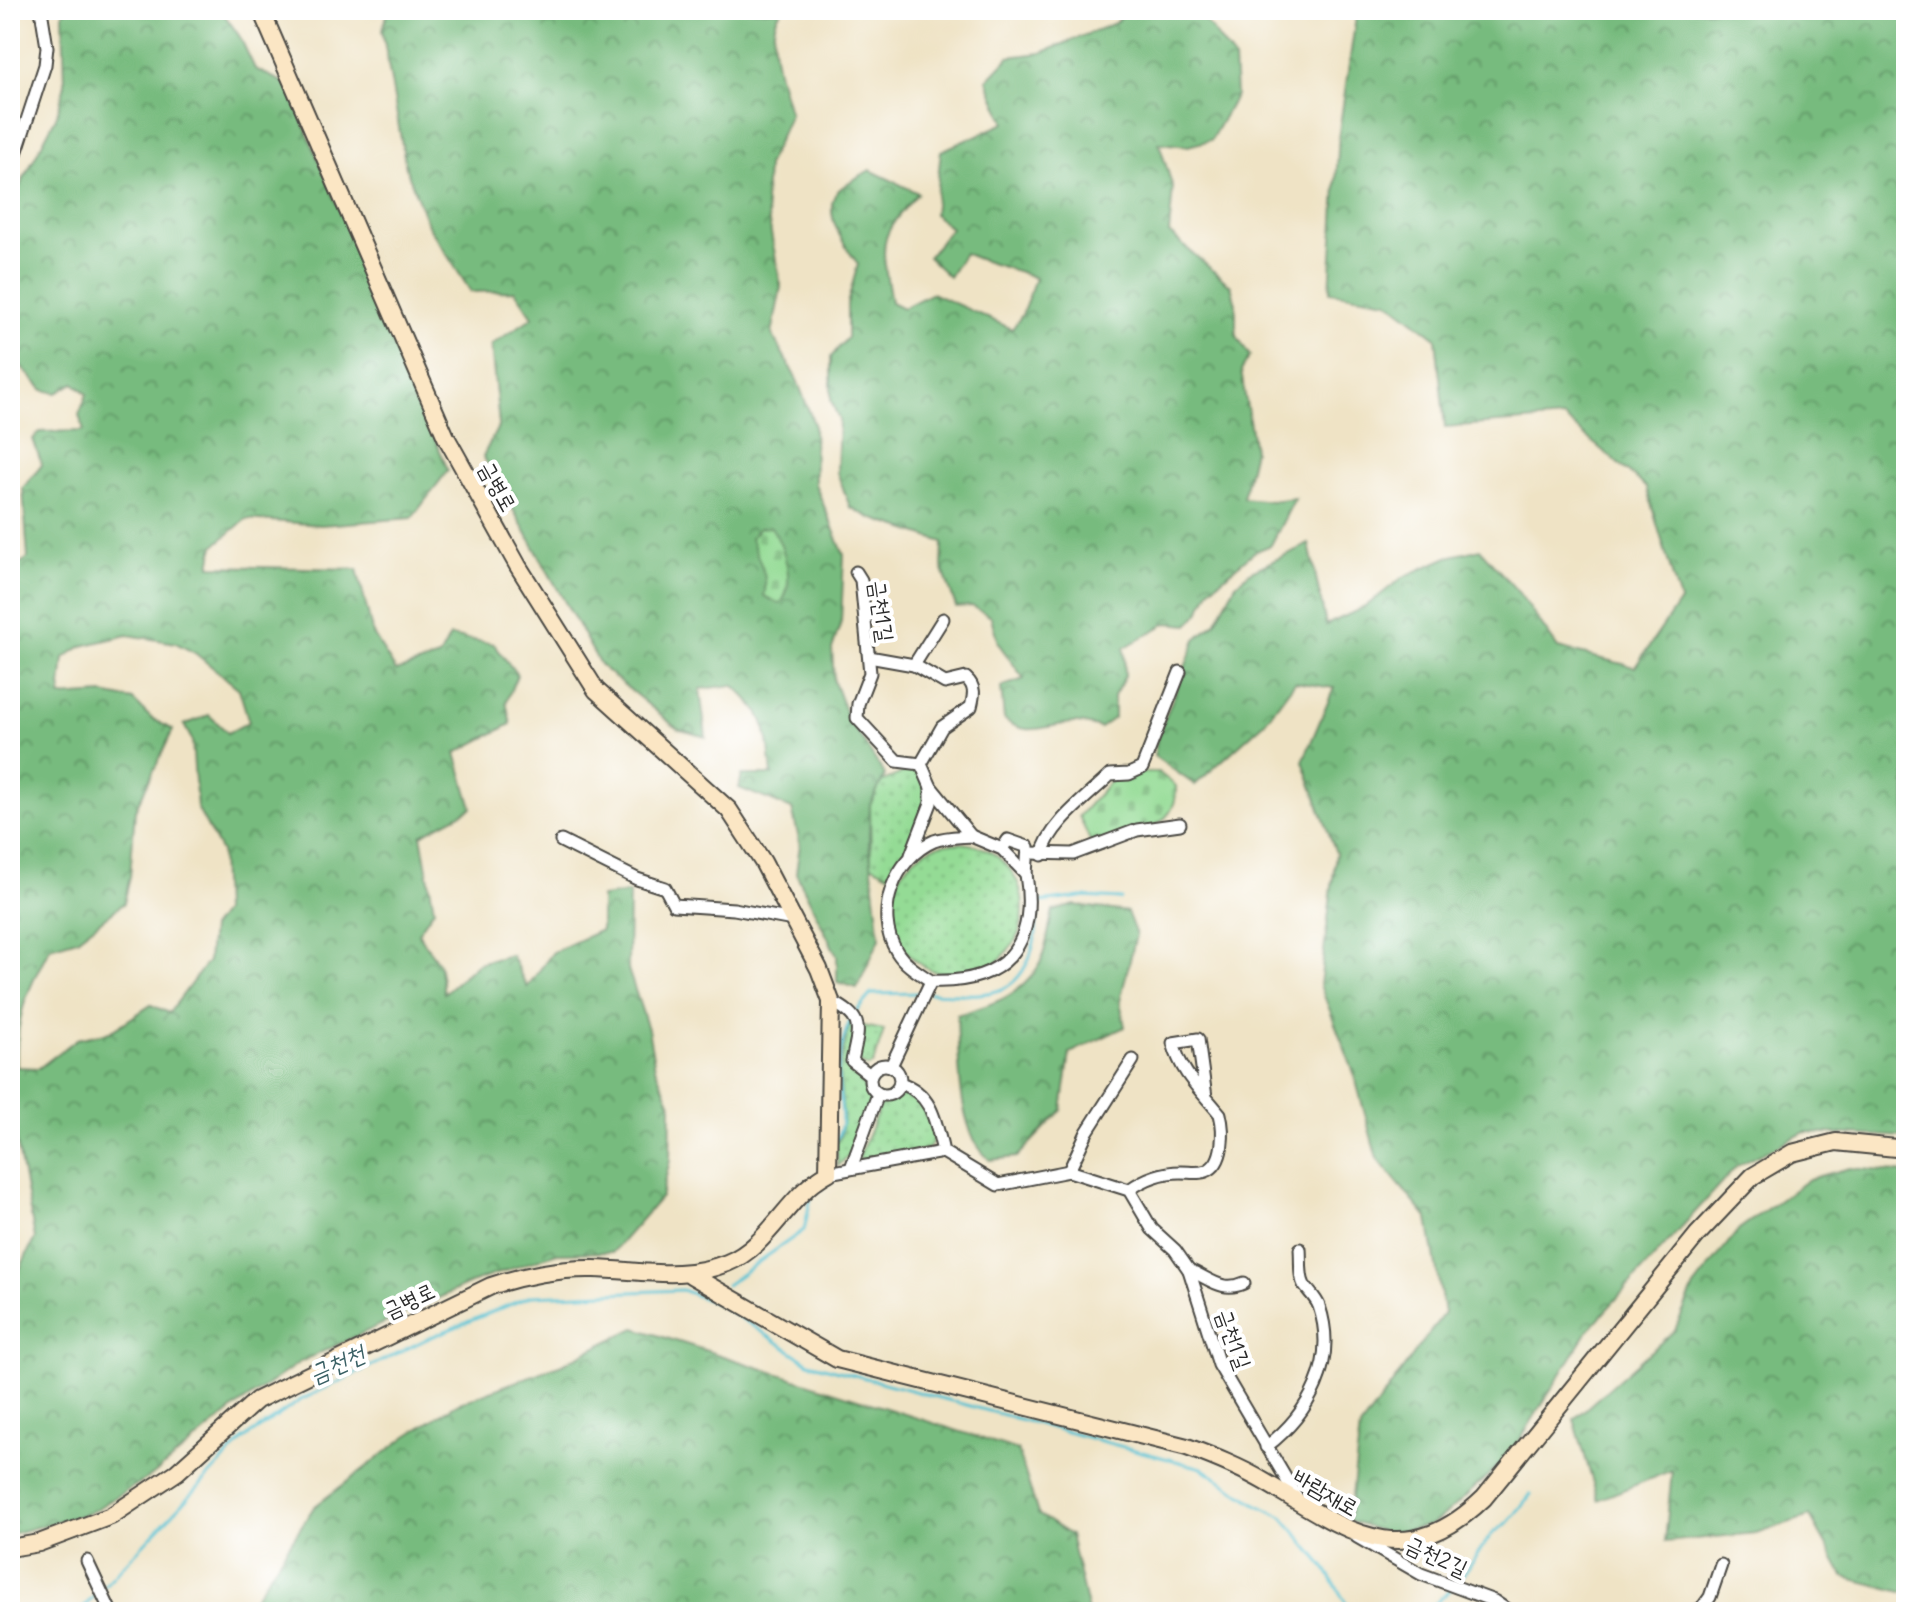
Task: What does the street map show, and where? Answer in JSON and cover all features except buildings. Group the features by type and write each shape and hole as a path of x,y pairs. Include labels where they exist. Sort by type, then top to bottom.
{"street":[{"path":"10,172 45,65 47,47 41,10"},
{"name":"금병로","path":"10,1548 39,1543 111,1516 177,1472 257,1400 491,1286 512,1279 591,1269 691,1275 742,1255 823,1176 831,1001 793,920 763,862 729,810 596,690 518,566 446,437 261,10"},
{"name":"금천1길","path":"856,572 861,580 869,657 869,682 858,704 857,718 897,761 921,764 942,727 971,707 974,694 972,683 966,678 945,683 914,665 869,657"},
{"name":"금천1길","path":"914,665 943,619"},
{"path":"1042,855 1044,845 1110,775 1129,774 1142,768 1180,672"},
{"path":"921,764 931,787 971,836 1002,849 1026,874"},
{"path":"911,855 931,803 931,787"},
{"path":"1029,853 1073,854 1137,830 1180,824"},
{"path":"927,988 898,954 889,931 891,892 898,870 911,855 936,840 971,836"},
{"path":"927,988 983,976 1007,961 1024,932 1028,847 1008,840 1002,849"},
{"path":"561,841 637,879 665,888 680,905 734,909 793,920"},
{"path":"891,1066 927,988"},
{"path":"831,1001 853,1016 860,1032 852,1061 870,1075 871,1088 878,1094 891,1094 900,1083"},
{"path":"823,1176 943,1152 998,1185 1069,1171 1129,1190 1146,1179 1212,1168 1220,1151 1223,1125 1220,1114 1190,1083 1179,1065 1173,1043 1198,1039 1206,1097"},
{"path":"1069,1171 1087,1132 1133,1060"},
{"path":"870,1075 881,1065 891,1066 898,1073 900,1083"},
{"path":"900,1083 911,1087 931,1105 943,1152"},
{"path":"851,1168 878,1094"},
{"name":"바람재로","path":"691,1275 837,1359 1187,1447 1231,1463 1349,1532 1384,1540 1404,1539 1444,1530 1471,1510 1697,1235 1753,1176 1792,1153 1836,1142 1906,1149"},
{"name":"금천1길","path":"1129,1190 1152,1229 1175,1250 1189,1270 1219,1365 1302,1505"},
{"path":"1266,1447 1302,1413 1319,1379 1324,1341 1321,1318 1315,1299 1302,1282 1300,1249"},
{"path":"1189,1270 1217,1285 1235,1287 1244,1283"},
{"name":"금천2길","path":"1349,1532 1421,1574 1494,1601 1510,1612"},
{"path":"87,1561 111,1612"},
{"path":"1699,1612 1710,1597 1721,1565"},
{"path":"1645,1612 1658,1612"}],"green space":[{"path":"221,10 240,37 255,69 287,84 448,470 412,518 321,525 246,519 214,546 210,566 357,569 373,634 396,671 439,657 450,636 494,644 517,675 506,702 511,724 456,753 472,808 421,835 434,909 418,933 439,964 444,993 478,963 511,955 527,987 553,952 601,930 601,897 629,893 628,969 648,1029 655,1068 671,1104 670,1160 661,1197 613,1252 557,1253 473,1282 300,1362 236,1407 153,1475 89,1513 15,1533 10,1532 10,1289 35,1238 10,1106 10,571 28,558 23,488 42,465 33,439 40,432 84,431 79,415 87,394 74,383 57,393 43,390 10,354 10,205 57,115 65,84 63,12","holes":["128,635 176,643 195,653 239,689 249,722 228,733 209,715 184,725 192,740 197,808 221,852 223,912 211,928 208,961 169,1013 151,1005 110,1032 77,1039 39,1068 17,1067 20,1018 50,947 77,939 124,903 130,877 135,810 173,730 151,718 133,700 103,694 60,697 64,658 82,646"]},
{"path":"389,10 782,10 776,19 774,45 790,114 767,166 765,201 781,287 772,334 797,380 814,424 815,484 844,555 841,622 832,649 834,682 847,716 885,775 870,805 869,843 880,938 857,988 837,982 837,956 796,873 800,844 792,809 739,788 742,775 772,775 767,735 754,706 733,685 700,689 706,737 678,729 601,666 483,456 499,425 491,345 533,317 515,291 471,292 428,225 406,168 382,29"},
{"path":"1126,10 1197,10 1234,59 1236,95 1211,140 1188,146 1159,143 1173,188 1169,233 1231,286 1236,304 1236,335 1250,356 1241,371 1254,450 1243,498 1271,501 1295,498 1271,545 1254,552 1211,588 1199,613 1188,625 1167,623 1124,648 1125,676 1114,696 1114,718 1100,728 1077,723 1038,729 1021,728 1004,719 1001,687 1024,679 998,643 991,617 972,606 956,607 942,567 943,542 871,518 850,507 837,472 839,420 831,400 831,357 847,338 847,304 858,264 837,230 833,219 833,200 844,186 870,170 918,193 895,221 885,242 891,302 903,308 932,293 1012,329 1022,315 1035,278 964,253 949,277 928,257 951,228 934,214 941,151 1005,123 987,80 1009,57 1041,53 1115,23"},
{"path":"1357,10 1906,10 1906,1137 1805,1132 1737,1166 1589,1329 1511,1454 1431,1525 1391,1534 1349,1521 1360,1428 1444,1313 1428,1219 1377,1158 1353,1070 1320,985 1336,853 1303,761 1334,688 1295,682 1264,723 1195,785 1154,756 1157,739 1196,639 1215,623 1236,584 1251,571 1309,544 1326,625 1365,607 1403,577 1448,557 1480,549 1519,593 1558,648 1635,667 1680,601 1646,487 1564,418 1445,427 1436,338 1388,301 1330,292 1339,132"},
{"path":"771,527 787,565 788,586 780,604 764,596 764,573 751,538 759,528"},
{"path":"916,767 928,798 904,857 892,876 871,865 870,805 881,782"},
{"path":"1158,772 1176,786 1175,802 1169,813 1160,822 1135,833 1091,843 1079,816 1111,780"},
{"path":"957,843 982,848 1004,862 1018,884 1023,909 1018,934 1004,956 982,970 957,975 932,970 910,956 896,934 891,909 896,884 910,862 932,848"},
{"path":"1075,905 1127,912 1136,935 1120,1001 1125,1027 1070,1053 1062,1110 1017,1157 990,1160 979,1148 965,1113 959,1072 957,1015 1002,999 1022,986 1041,961 1053,911"},
{"path":"850,1022 857,1027 851,1055 871,1105 848,1156 838,1166 836,1144 841,1136 843,1116 839,1071"},
{"path":"863,1026 884,1030 873,1064 868,1067 856,1061"},
{"path":"905,1095 924,1103 932,1127 933,1139 928,1149 862,1162 859,1157 880,1106"},
{"path":"1850,1168 1906,1173 1906,1593 1844,1577 1810,1516 1756,1533 1665,1542 1672,1470 1598,1500 1574,1419 1675,1330 1694,1287 1739,1229 1809,1179"},
{"path":"635,1328 1018,1450 1038,1514 1070,1535 1088,1612 245,1612 314,1507 407,1436 457,1404 562,1364"}],"waterway":[{"path":"930,993 984,994 1010,984 1021,974 1029,959 1040,902 1082,897 1121,899"},
{"path":"855,1013 871,994 923,993"},
{"path":"836,1140 842,1124 838,1069 851,1019"},
{"path":"726,1285 804,1230 811,1197"},
{"path":"104,1586 244,1439 301,1400 431,1337 531,1296 682,1290 721,1305 809,1363 1202,1468 1256,1504 1283,1517 1326,1569 1351,1612"},
{"path":"1460,1579 1491,1535 1510,1521 1531,1494"},
{"path":"1426,1612 1451,1589"},
{"name":"금천천","path":"79,1612 98,1592"}]}
